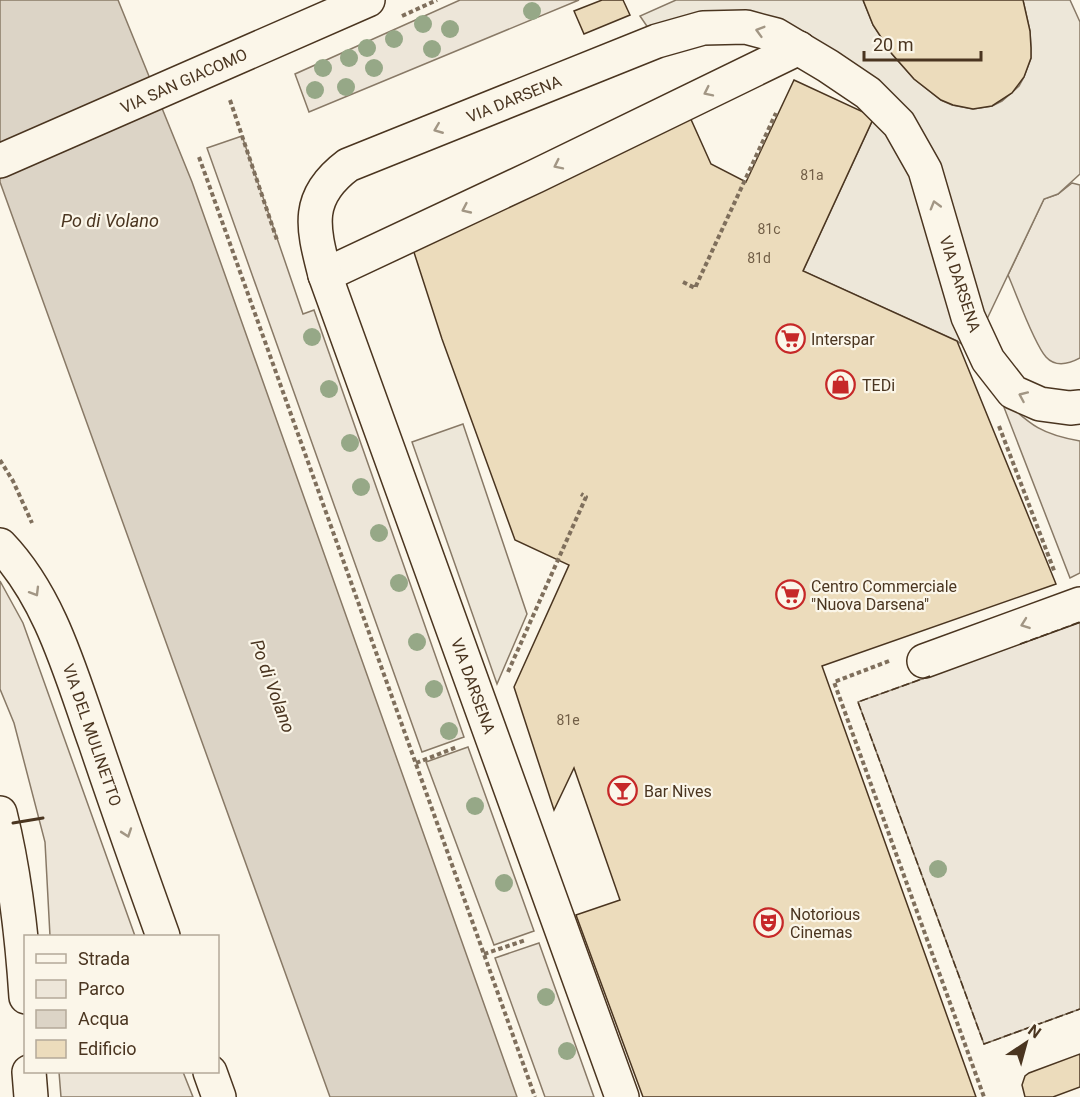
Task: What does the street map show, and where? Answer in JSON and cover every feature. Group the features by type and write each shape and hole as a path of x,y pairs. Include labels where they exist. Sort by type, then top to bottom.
{"main road":[{"name":"VIA SAN GIACOMO","path":"0,161 368,0"},
{"name":"VIA DARSENA","path":"622,1097 476,732 325,275 317,245 315,225 317,206 331,178 348,165 657,41 703,28 746,27 776,35 868,93 899,124 926,170 968,317 988,360 1013,392 1040,404 1080,407"},
{"path":"325,275 536,176 798,48"},
{"name":"VIA DEL MULINETTO","path":"0,546 38,597 65,658 163,935"},
{"path":"912,659 1069,593"},
{"path":"1,819 15,900 24,979"},
{"path":"29,1073 31,1097"},
{"path":"211,1073 219,1097"}],"path":[{"path":"227,92 280,247"},
{"path":"683,282 695,288 776,112"},
{"path":"199,158 535,1097"},
{"path":"995,416 1069,593"},
{"path":"416,763 476,732 586,497 581,495"},
{"path":"912,659 834,682 984,1097"},
{"path":"484,954 536,936"}],"green space":[{"path":"460,0 579,0 309,112 295,74"},
{"path":"242,136 303,314 314,310 464,737 422,752 207,148"},
{"path":"1072,183 1080,185 1080,358 1058,364 1046,357 1041,350 1008,275 1044,199 1058,194"},
{"path":"1000,397 1036,427 1054,435 1080,441 1080,573 1070,578"},
{"path":"0,581 23,623 135,935 50,935 45,842 14,723 0,689"},
{"path":"1080,622 1080,1009 984,1044 858,702"},
{"path":"539,943 594,1097 545,1097 495,958"},
{"path":"59,1073 183,1073 193,1097 61,1097"}],"shaded area":[{"path":"676,0 863,0 873,25 892,54 914,79 941,100 952,105 973,109 992,106 1002,101 1019,86 1024,77 1031,58 1031,48 1030,31 1023,0 1070,0 1080,22 1080,174 1058,194 1044,199 978,338 970,350 957,341 803,271 874,117 776,35 657,41 640,16"},
{"path":"463,424 527,614 497,684 412,442"},
{"path":"468,747 534,931 494,945 426,762"}],"water":[{"name":"Po di Volano","path":"0,0 118,0 192,182 517,1097 330,1097 0,182"}],"building":[{"path":"602,0 623,0 630,15 584,34 574,11"},
{"path":"863,0 1023,0 1030,31 1031,48 1031,58 1024,77 1012,93 992,106 973,109 941,100 914,79 892,54 873,25"},
{"name":"Centro Commerciale \"Nuova Darsena\"","path":"794,80 874,117 803,271 957,341 1056,584 822,666 976,1097 643,1097 576,915 620,900 574,768 554,810 514,687 569,565 515,540 442,339 411,243 689,115 711,164 746,182"},
{"path":"1080,1054 1080,1087 1053,1097 1025,1097 1022,1085 1025,1076"}],"fence":[{"path":"1020,644 1080,622"},
{"path":"930,676 858,702 984,1044 1080,1009"}],"wall":[{"path":"13,823 43,818"}],"place":[{"name":"Interspar","path":"790,339"},
{"name":"TEDi","path":"841,385"},
{"name":"Centro Commerciale \"Nuova Darsena\"","path":"790,595"},
{"name":"Bar Nives","path":"623,791"},
{"name":"Notorious Cinemas","path":"769,923"}]}
